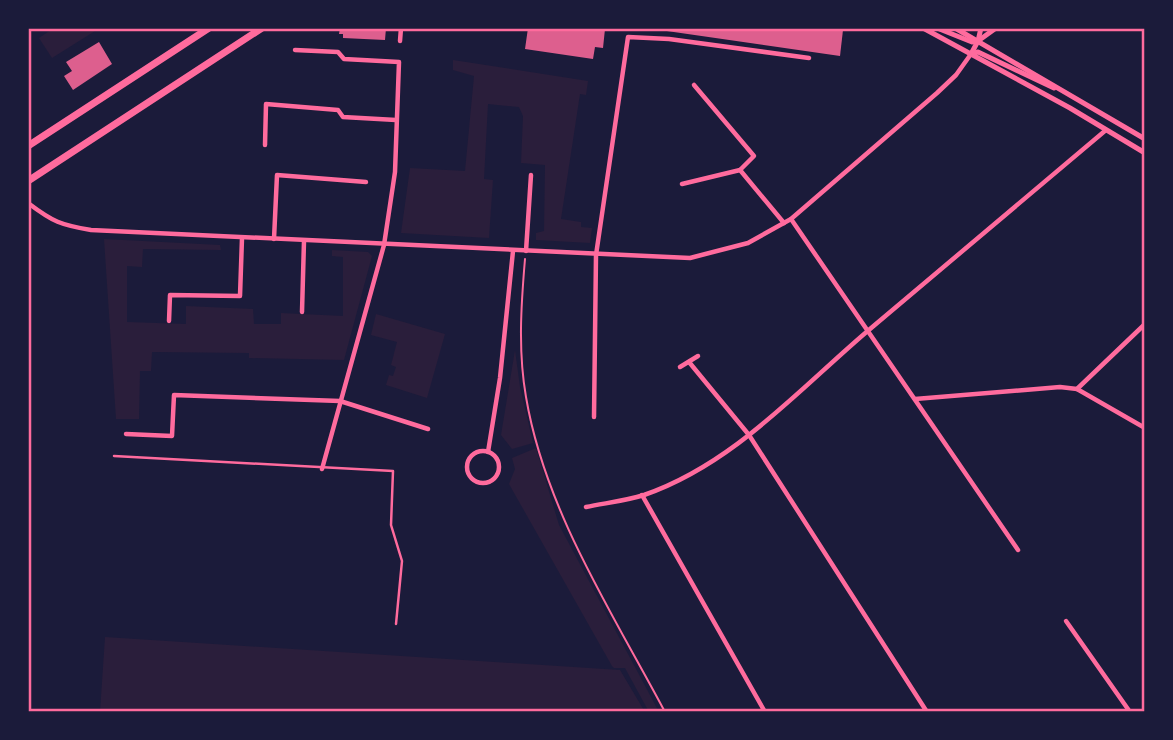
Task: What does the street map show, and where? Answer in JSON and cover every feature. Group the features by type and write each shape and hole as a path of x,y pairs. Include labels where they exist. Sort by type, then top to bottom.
{"main road":[{"path":"28,146 209,28"},
{"path":"28,181 262,28"}],"street":[{"path":"400,41 401,28"},
{"path":"923,28 1145,153"},
{"path":"937,28 972,42 978,41 996,28"},
{"path":"956,28 1145,139"},
{"path":"28,203 51,220 74,227 242,238 690,258 748,243 791,219 956,75 978,41 981,28"},
{"path":"594,417 596,255 628,37 669,39 809,58"},
{"path":"295,50 338,52 344,59 398,62 395,172 384,245 322,469"},
{"path":"971,54 978,52 1061,91"},
{"path":"682,184 740,170 754,156 694,85"},
{"path":"265,145 266,104 338,110 343,117 396,120"},
{"path":"586,507 642,495 708,465 749,435 867,331 1106,130"},
{"path":"740,170 784,223"},
{"path":"274,239 277,175 366,182"},
{"path":"526,251 531,175"},
{"path":"791,219 1018,550"},
{"path":"169,321 170,295 240,296 242,238"},
{"path":"302,312 304,241"},
{"path":"488,452 500,378 513,251"},
{"path":"1077,389 1145,324"},
{"path":"680,367 698,356"},
{"path":"689,362 749,435 927,712"},
{"path":"914,399 1060,387 1077,389 1145,428"},
{"path":"126,434 172,436 174,395 340,401 428,429"},
{"path":"477,452 488,452 498,460 499,469 491,482 480,483 471,478 467,464 477,452"},
{"path":"642,495 765,712"},
{"path":"1066,621 1130,712"}],"lane":[{"path":"114,456 393,471 391,525 402,561 396,624"}],"path":[{"path":"526,251 520,350 526,397 537,444 563,519 665,712"}],"shaded area":[{"path":"54,28 93,28 95,31 52,58 39,38"},
{"path":"453,60 588,81 586,95 580,94 561,219 581,222 581,227 592,228 590,243 536,240 536,233 544,231 545,165 521,163 523,116 519,107 488,104 484,179 493,180 489,238 401,233 410,168 465,171 474,76 453,70"},
{"path":"104,239 220,245 221,250 143,249 142,267 127,266 127,322 186,324 186,306 253,309 254,324 281,324 281,313 343,316 343,257 332,256 332,250 368,252 372,256 344,360 249,358 249,353 152,352 151,371 140,371 139,419 116,419"},
{"path":"376,314 445,334 427,398 386,385 389,375 393,376 396,367 391,365 397,342 371,335"},
{"path":"515,350 520,387 533,443 512,449 501,435"},
{"path":"536,448 559,525 659,712 649,712 625,668 612,666 509,484 515,469 512,458"},
{"path":"105,637 620,670 645,712 100,712"}],"building":[{"path":"340,28 386,28 385,40 343,38 343,34 339,34"},
{"path":"528,28 605,29 603,48 595,47 593,59 525,49"},
{"path":"646,28 832,28 843,30 840,56"},
{"path":"99,42 112,64 73,90 64,76 72,71 66,62"}]}
